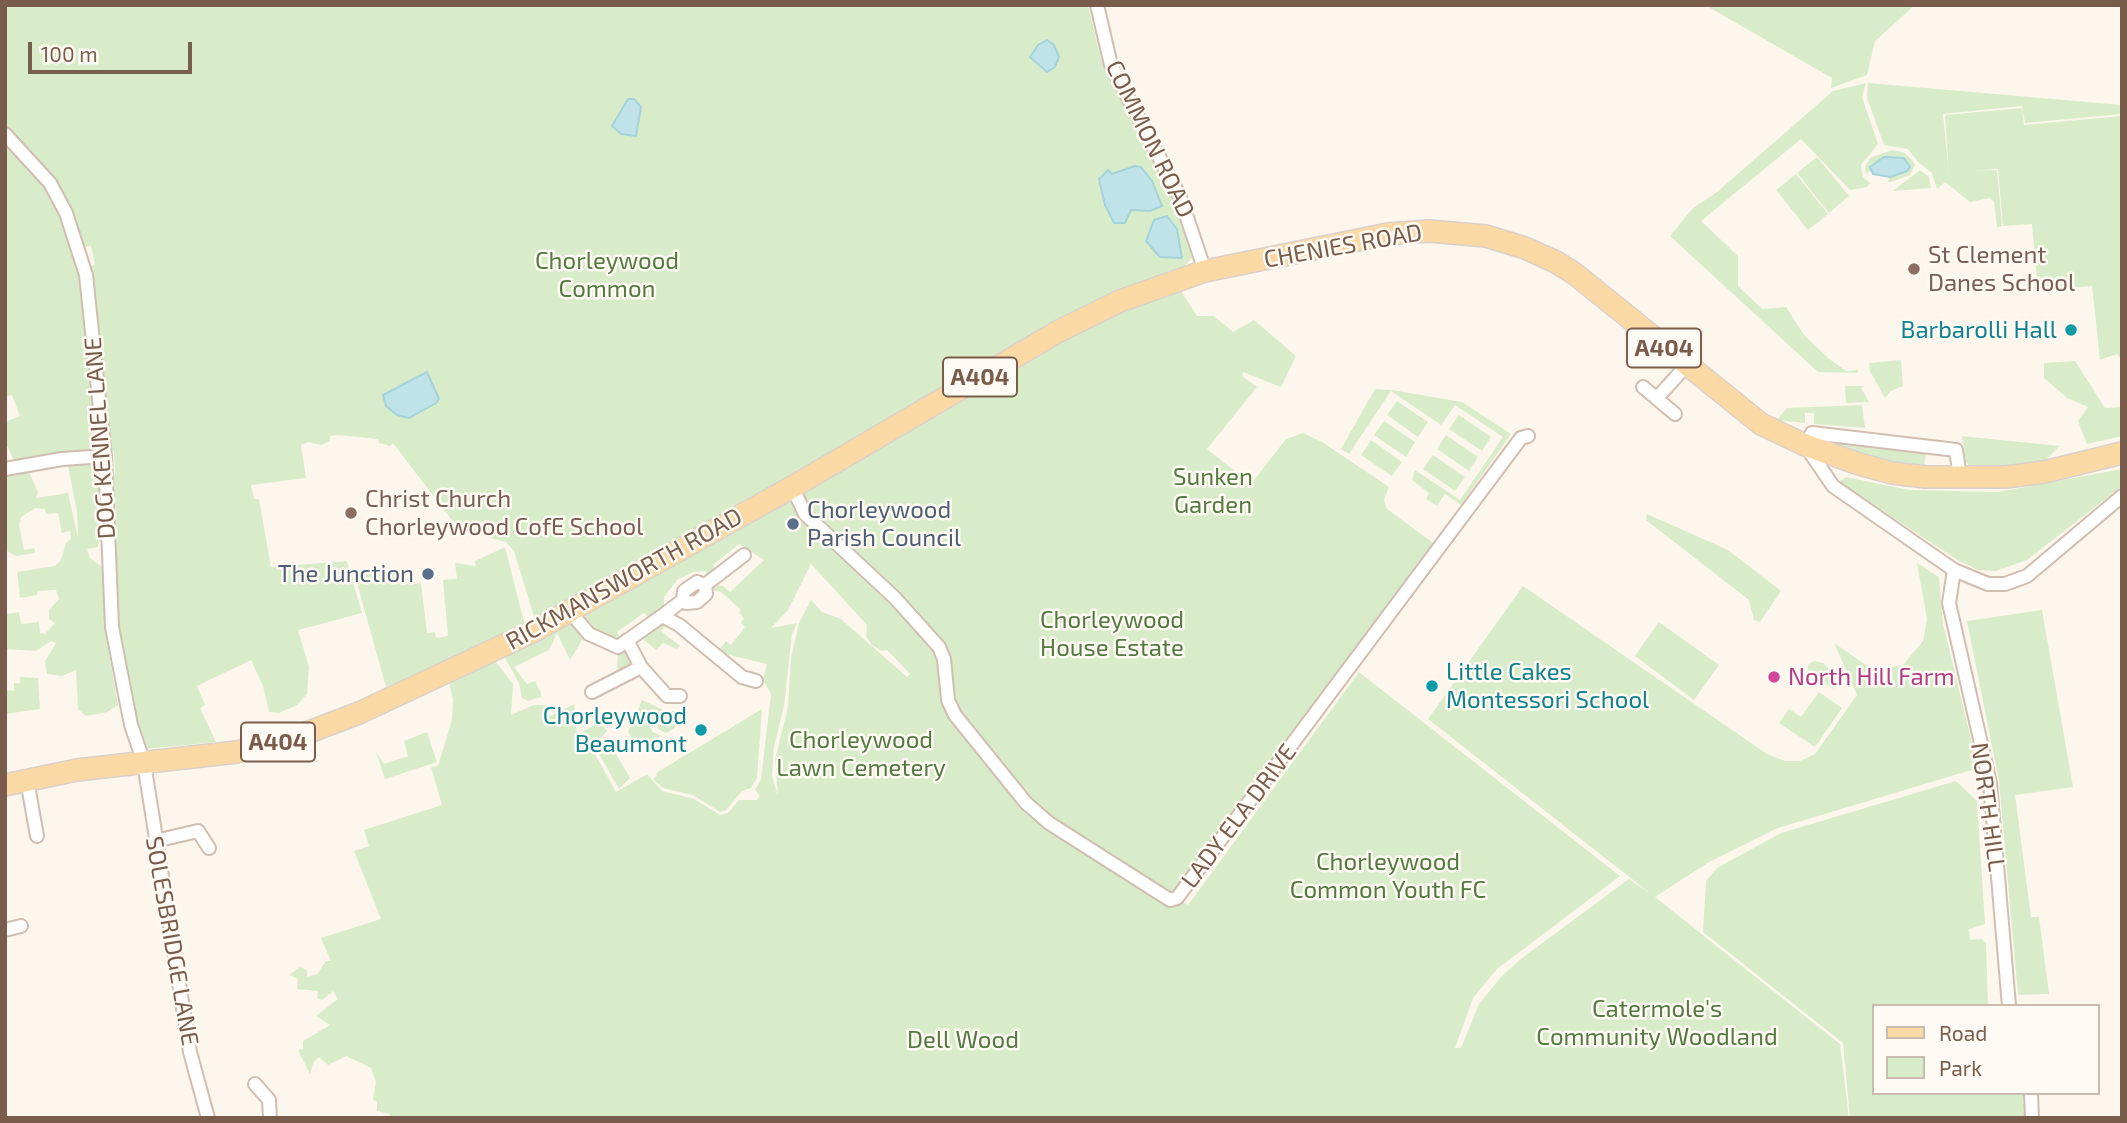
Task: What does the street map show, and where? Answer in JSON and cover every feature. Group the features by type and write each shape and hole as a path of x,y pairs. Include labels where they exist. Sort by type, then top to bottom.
{"main road":[{"name":"CHENIES ROAD","path":"1205,271 1388,234 1429,231 1486,236 1525,248 1575,274 1686,366 1762,424 1805,445 1892,473 1960,477 2007,477 2044,472 2122,453"},
{"name":"RICKMANSWORTH ROAD","path":"5,785 77,770 221,755 301,735 359,713 570,612 1059,331 1136,295 1205,271"}],"street":[{"name":"COMMON ROAD","path":"1097,5 1111,65 1180,197 1194,229 1205,271"},
{"name":"DOG KENNEL LANE","path":"5,134 50,183 77,243 91,309 104,456 112,627 131,725 144,763"},
{"path":"1657,398 1686,366"},
{"path":"1643,387 1675,414"},
{"path":"1960,477 1956,450 1812,433 1805,445 1833,486 1954,570 1988,584 2006,584 2027,576 2122,496"},
{"name":"LADY ELA DRIVE","path":"796,484 796,495 805,514 895,598 939,647 944,659 948,700 955,715 1026,803 1049,823 1170,901 1178,898 1521,438 1528,436"},
{"path":"7,467 104,456"},
{"path":"570,612 589,634 618,647 683,600 684,591 691,584 705,585 744,555"},
{"name":"NORTH HILL","path":"1954,570 1949,603 1990,783 2008,1004"},
{"path":"662,616 679,625 742,677 756,681"},
{"path":"627,640 640,667 667,696 680,696"},
{"path":"592,692 640,667"},
{"name":"SOLESBRIDGE LANE","path":"144,763 190,1052 208,1118"},
{"path":"27,780 37,836"},
{"path":"155,841 198,831 209,848"},
{"path":"5,930 21,926"},
{"path":"255,1084 269,1100 270,1118"},
{"path":"2031,1095 2032,1118"}],"green space":[{"name":"Chorleywood Common","path":"5,5 1088,5 1102,63 1135,128 1158,164 1181,218 1192,258 1181,270 1134,285 535,620 514,551 506,542 471,533 454,523 393,443 390,446 379,443 378,439 338,435 330,436 330,441 321,445 308,442 301,445 306,478 251,485 254,499 259,499 271,567 347,561 362,613 298,630 309,667 307,694 297,705 279,713 269,712 263,686 251,660 197,686 205,705 200,708 216,742 146,749 136,722 115,622 109,479 115,475 114,451 106,449 90,267 95,264 91,246 83,247 49,176 5,127"},
{"path":"1705,5 1915,5 1875,41 1867,75 1831,88 1832,78"},
{"path":"1866,83 1862,97 1878,144 1861,165 1863,177 1870,183 1867,187 1850,190 1801,139 1701,221 1738,256 1738,286 1762,309 1786,307 1804,335 1828,358 1846,371 1859,370 1857,373 1818,372 1670,236 1692,209 1717,192 1833,91"},
{"path":"1868,83 2122,105 2122,114 2025,123 2022,106 1943,114 1949,174 1945,115 2022,108 2024,125 2122,116 2122,361 2117,354 2100,360 2092,286 2038,291 2032,224 2003,226 1998,169 1971,171 1997,170 2002,226 1997,227 1994,202 1990,198 1970,202 1945,182 1937,189 1932,173 1919,163 1908,149 1884,145 1867,98"},
{"path":"5,142 33,170 48,192 66,229 75,256 84,315 96,444 94,452 16,466 8,447 5,447 5,422 20,416 12,395 5,397"},
{"path":"1892,150 1903,152 1913,161 1915,165 1910,175 1888,182 1890,177 1899,174 1871,170 1866,174 1865,167 1870,158"},
{"path":"1817,157 1849,196 1829,213 1797,173"},
{"path":"1920,170 1929,177 1931,188 1893,191"},
{"path":"1796,174 1828,214 1808,230 1776,190"},
{"name":"Chorleywood House Estate","path":"1181,291 1197,316 1214,316 1233,332 1254,320 1296,356 1281,387 1243,372 1242,376 1257,387 1207,449 1251,484 1286,439 1303,433 1322,442 1389,487 1384,500 1387,509 1433,543 1173,895 1188,905 1359,672 1620,876 1497,969 1473,998 1455,1048 1461,1048 1479,1004 1502,976 1522,958 1629,879 1651,894 1428,719 1523,586 1767,754 1785,761 1800,761 1815,754 1857,695 1834,643 1866,665 1880,669 1903,665 1923,641 1927,619 1917,563 1939,577 1943,624 1978,768 1778,828 1709,862 1655,897 1840,1044 1849,1118 389,1118 390,1114 377,1111 377,1102 373,1099 376,1082 371,1068 346,1056 328,1065 319,1057 313,1063 310,1074 298,1050 303,1049 303,1041 330,1025 316,1016 338,999 333,991 322,1000 317,998 318,991 297,989 298,979 289,975 300,967 307,970 307,977 317,974 326,961 331,961 321,938 381,919 354,851 369,846 364,830 442,805 431,767 438,766 452,720 453,699 449,682 495,661 513,684 511,715 534,705 545,705 550,716 574,704 577,735 600,722 607,731 594,745 595,754 616,792 647,774 662,791 694,799 720,815 728,813 739,800 757,800 760,796 755,790 761,779 771,694 763,680 767,664 725,654 719,650 726,641 731,645 745,627 741,623 744,618 739,613 741,610 721,592 712,590 712,585 723,586 730,592 764,560 739,544 713,565 716,571 707,578 706,571 693,572 678,579 664,597 664,608 650,618 644,613 617,632 635,663 621,671 617,668 618,653 582,640 570,660 557,633 549,650 514,667 527,684 535,681 541,693 541,697 528,701 522,698 519,683 504,656 1063,340 1123,312","holes":["802,554 867,625 866,636 872,645 881,651 887,650 910,674 907,677 841,619 822,612 811,600 799,623 791,658 788,707 775,760 778,796 772,776 774,747 784,706 792,634 797,623 771,628 788,610 811,564"]},
{"path":"1901,360 1903,386 1891,391 1885,398 1870,371 1869,363"},
{"path":"2075,361 2105,408 2122,407 2122,436 2087,444 2078,421 2088,407 2067,398 2044,378 2044,363"},
{"path":"1845,386 1864,386 1861,388 1869,402 1846,403"},
{"path":"1375,389 1392,390 1462,402 1511,434 1461,505 1445,494 1437,506 1426,499 1429,493 1412,480 1415,470 1460,500 1503,437 1455,405 1441,425 1391,391 1349,454 1341,449"},
{"path":"1397,401 1428,422 1418,437 1387,415"},
{"path":"1862,405 1865,428 1814,424 1814,413 1805,413 1805,423 1777,420 1787,408"},
{"path":"1459,415 1491,437 1482,451 1449,429"},
{"path":"1384,421 1415,442 1406,457 1374,435"},
{"path":"1446,435 1478,457 1469,471 1437,449"},
{"path":"1962,436 2060,446 2042,463 1972,468 1966,462"},
{"path":"1371,440 1402,462 1392,476 1361,455"},
{"path":"1835,442 1926,453 1924,468 1885,462 1829,444"},
{"path":"1433,455 1465,477 1455,491 1423,469"},
{"path":"91,462 98,469 101,536 98,547 87,549 90,558 102,567 106,636 118,705 107,712 86,716 78,709 76,670 62,676 47,674 45,661 56,643 51,641 36,651 5,649 7,614 19,612 21,624 39,622 40,633 45,634 55,623 49,619 49,610 59,599 56,590 38,591 37,595 20,598 17,572 55,566 61,560 66,543 71,539 70,531 62,533 58,513 46,514 45,509 35,508 21,517 19,525 24,550 34,548 35,553 16,556 5,550 5,474 28,470 38,492 36,498 68,493 78,538 77,512 68,465"},
{"path":"2122,469 2122,486 2027,560 1996,571 1978,570 1959,561 1839,482 1846,477 1909,490 1998,492"},
{"path":"1647,514 1728,550 1781,591 1760,622 1754,620 1749,600 1646,520"},
{"path":"505,547 525,626 386,687 355,576 399,569 401,585 421,583 427,633 435,632 436,638 448,636 443,580 457,579 455,563 476,566 475,561"},
{"path":"2042,610 2073,787 2015,795 2031,917 2039,917 2049,994 2018,995 1999,781 1967,621"},
{"path":"1659,622 1719,665 1694,700 1635,656"},
{"path":"662,623 666,625 661,631 680,646 677,649 663,643 656,650 641,637"},
{"path":"1814,661 1823,663 1831,670 1834,689 1808,673 1808,665"},
{"path":"20,677 38,678 40,709 5,714 5,690 14,691 14,683 20,683"},
{"path":"1819,692 1842,708 1815,747 1779,723 1789,709 1801,717"},
{"path":"642,700 666,711 684,711 674,729 666,733 658,729 657,723 650,727 653,732 662,736 648,743 631,737 628,732"},
{"path":"762,709 757,778 751,788 742,791 726,810 720,812 693,795 663,788 653,779 657,776 656,773"},
{"path":"427,732 437,762 385,779 376,752 384,764 408,756 404,741"},
{"path":"606,737 630,778 619,789 599,754 598,745"},
{"path":"1956,781 1977,801 1985,924 1969,929 1970,940 1982,939 1986,943 1988,1004 1871,1004 1871,1095 2024,1095 2025,1118 1850,1118 1843,1043 1703,932 1706,881 1717,868 1781,833"}],"water":[{"path":"1047,40 1054,45 1059,57 1055,67 1047,72 1030,57 1038,45"},
{"path":"628,99 634,99 641,107 636,136 621,134 612,126"},
{"path":"1884,157 1904,158 1910,167 1907,171 1890,177 1873,174 1870,167"},
{"path":"1135,166 1141,167 1152,181 1162,206 1150,211 1131,210 1125,223 1114,223 1105,205 1099,179 1108,170 1112,174"},
{"path":"1167,216 1177,229 1182,258 1160,257 1146,241 1154,220"},
{"path":"427,372 439,399 436,403 409,418 397,415 386,406 383,395"}],"place":[{"name":"St Clement Danes School","path":"1914,269"},
{"name":"Barbarolli Hall","path":"2071,330"},
{"name":"Christ Church Chorleywood CofE School","path":"351,513"},
{"name":"Chorleywood Parish Council","path":"793,524"},
{"name":"The Junction","path":"428,574"},
{"name":"North Hill Farm","path":"1774,677"},
{"name":"Little Cakes Montessori School","path":"1432,686"},
{"name":"Chorleywood Beaumont","path":"701,730"}],"park label":[{"name":"Sunken Garden","path":"1213,491"},
{"name":"Chorleywood Lawn Cemetery","path":"861,754"},
{"name":"Chorleywood Common Youth FC","path":"1388,876"},
{"name":"Catermole's Community Woodland","path":"1657,1023"},
{"name":"Dell Wood","path":"963,1040"}]}
